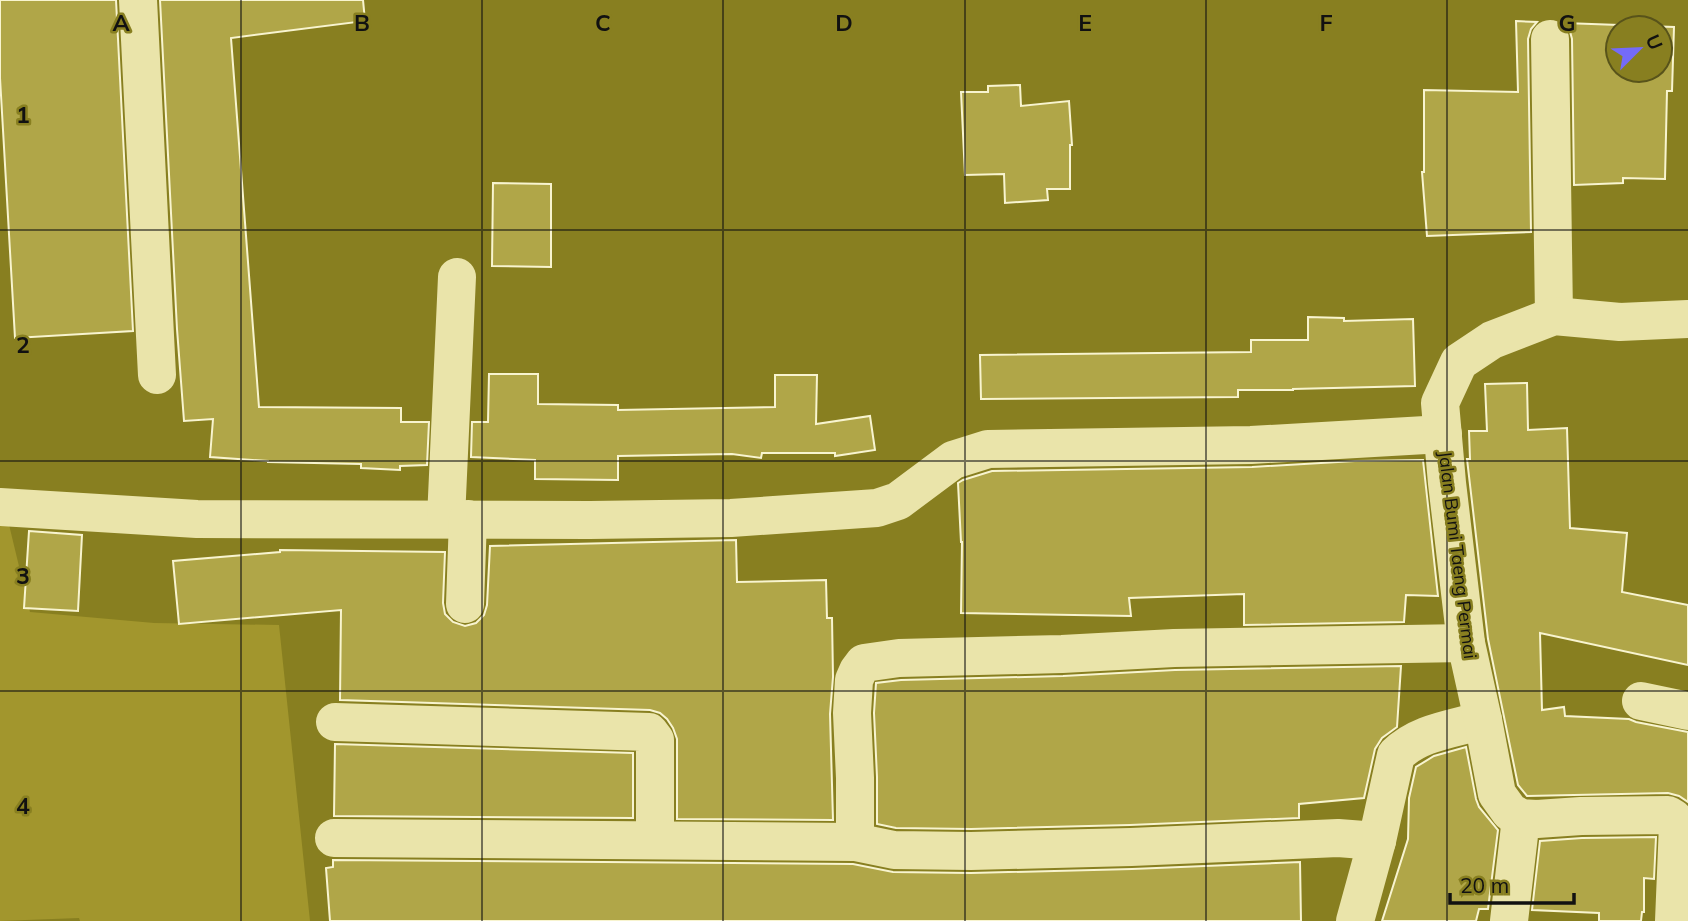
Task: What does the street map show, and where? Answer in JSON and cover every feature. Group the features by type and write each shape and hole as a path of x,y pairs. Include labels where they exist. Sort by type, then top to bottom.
{"street":[{"path":"138,0 157,375"},
{"path":"1550,39 1554,316"},
{"path":"457,277 457,519 465,604"},
{"name":"Jalan Bumi Taeng Permai","path":"1521,818 1510,812 1497,794 1466,643 1440,403 1459,362 1492,341 1554,316 1620,323 1688,319"},
{"path":"0,507 197,519 731,518 877,508 898,500 953,460 988,449 1251,445 1443,434"},
{"path":"855,842 852,702 854,680 864,663 899,658 1174,648 1466,643"},
{"path":"1641,701 1688,711"},
{"path":"1355,921 1377,841 1396,755 1419,738 1483,720"},
{"path":"335,722 649,732 655,740 655,840"},
{"path":"1509,921 1521,818 1668,815 1678,824 1674,921"},
{"path":"334,838 855,842 894,850 1131,848 1338,838 1377,841"}],"shaded area":[{"path":"5,508 30,612 154,623 279,625 310,921 80,921 79,918 0,921 0,510"}],"building":[{"path":"0,0 116,0 133,331 15,338 0,78"},
{"path":"160,0 363,0 365,21 231,38 259,407 401,408 401,422 429,422 427,465 400,466 400,470 361,468 361,464 268,462 210,457 213,419 184,421"},
{"path":"1516,21 1537,22 1528,39 1531,232 1427,236 1422,172 1424,90 1518,92"},
{"path":"1564,23 1604,24 1604,84 1672,84 1672,91 1667,91 1665,179 1623,178 1623,183 1574,185 1572,39 1569,28"},
{"path":"1020,85 1021,106 1069,101 1072,145 1070,189 1047,189 1048,200 1005,203 1004,174 965,175 961,92 988,92 988,86"},
{"path":"493,183 551,184 551,267 492,266"},
{"path":"1308,317 1344,318 1344,321 1413,319 1415,386 1238,390 1238,397 981,399 980,355 1251,352 1251,340 1308,340"},
{"path":"489,374 538,374 538,404 618,405 618,410 775,407 775,375 817,375 816,424 870,416 875,450 835,456 835,453 762,453 761,458 732,454 618,456 618,480 535,479 535,460 471,457 472,422 488,422"},
{"path":"1527,383 1528,430 1567,428 1570,528 1627,533 1622,592 1688,605 1688,665 1540,633 1542,710 1564,707 1565,716 1629,719 1688,732 1688,802 1668,793 1527,796 1518,785 1488,639 1467,459 1470,459 1469,431 1487,431 1485,384"},
{"path":"1423,460 1438,596 1406,595 1404,622 1244,625 1244,594 1129,598 1131,616 961,613 962,542 958,483 963,480 992,471 1252,467"},
{"path":"29,531 82,535 78,611 24,608"},
{"path":"736,540 737,582 826,580 827,618 832,618 833,677 830,714 833,820 677,819 677,739 667,719 650,710 340,700 341,610 179,624 173,561 280,550 445,552 445,614 453,622 465,626 476,623 484,615 487,605 490,546"},
{"path":"1401,666 1397,727 1382,738 1375,749 1364,798 1299,804 1299,818 971,829 896,828 877,824 874,713 876,683 1175,670"},
{"path":"335,744 633,753 633,818 334,816"},
{"path":"1466,747 1479,807 1498,830 1488,909 1479,909 1476,921 1382,921 1408,839 1409,798 1416,767 1434,756"},
{"path":"1656,837 1654,879 1644,878 1644,912 1641,921 1599,921 1599,913 1532,910 1540,841"},
{"path":"333,860 853,864 893,872 971,873 1300,862 1301,921 330,921 326,868 333,867"}]}
